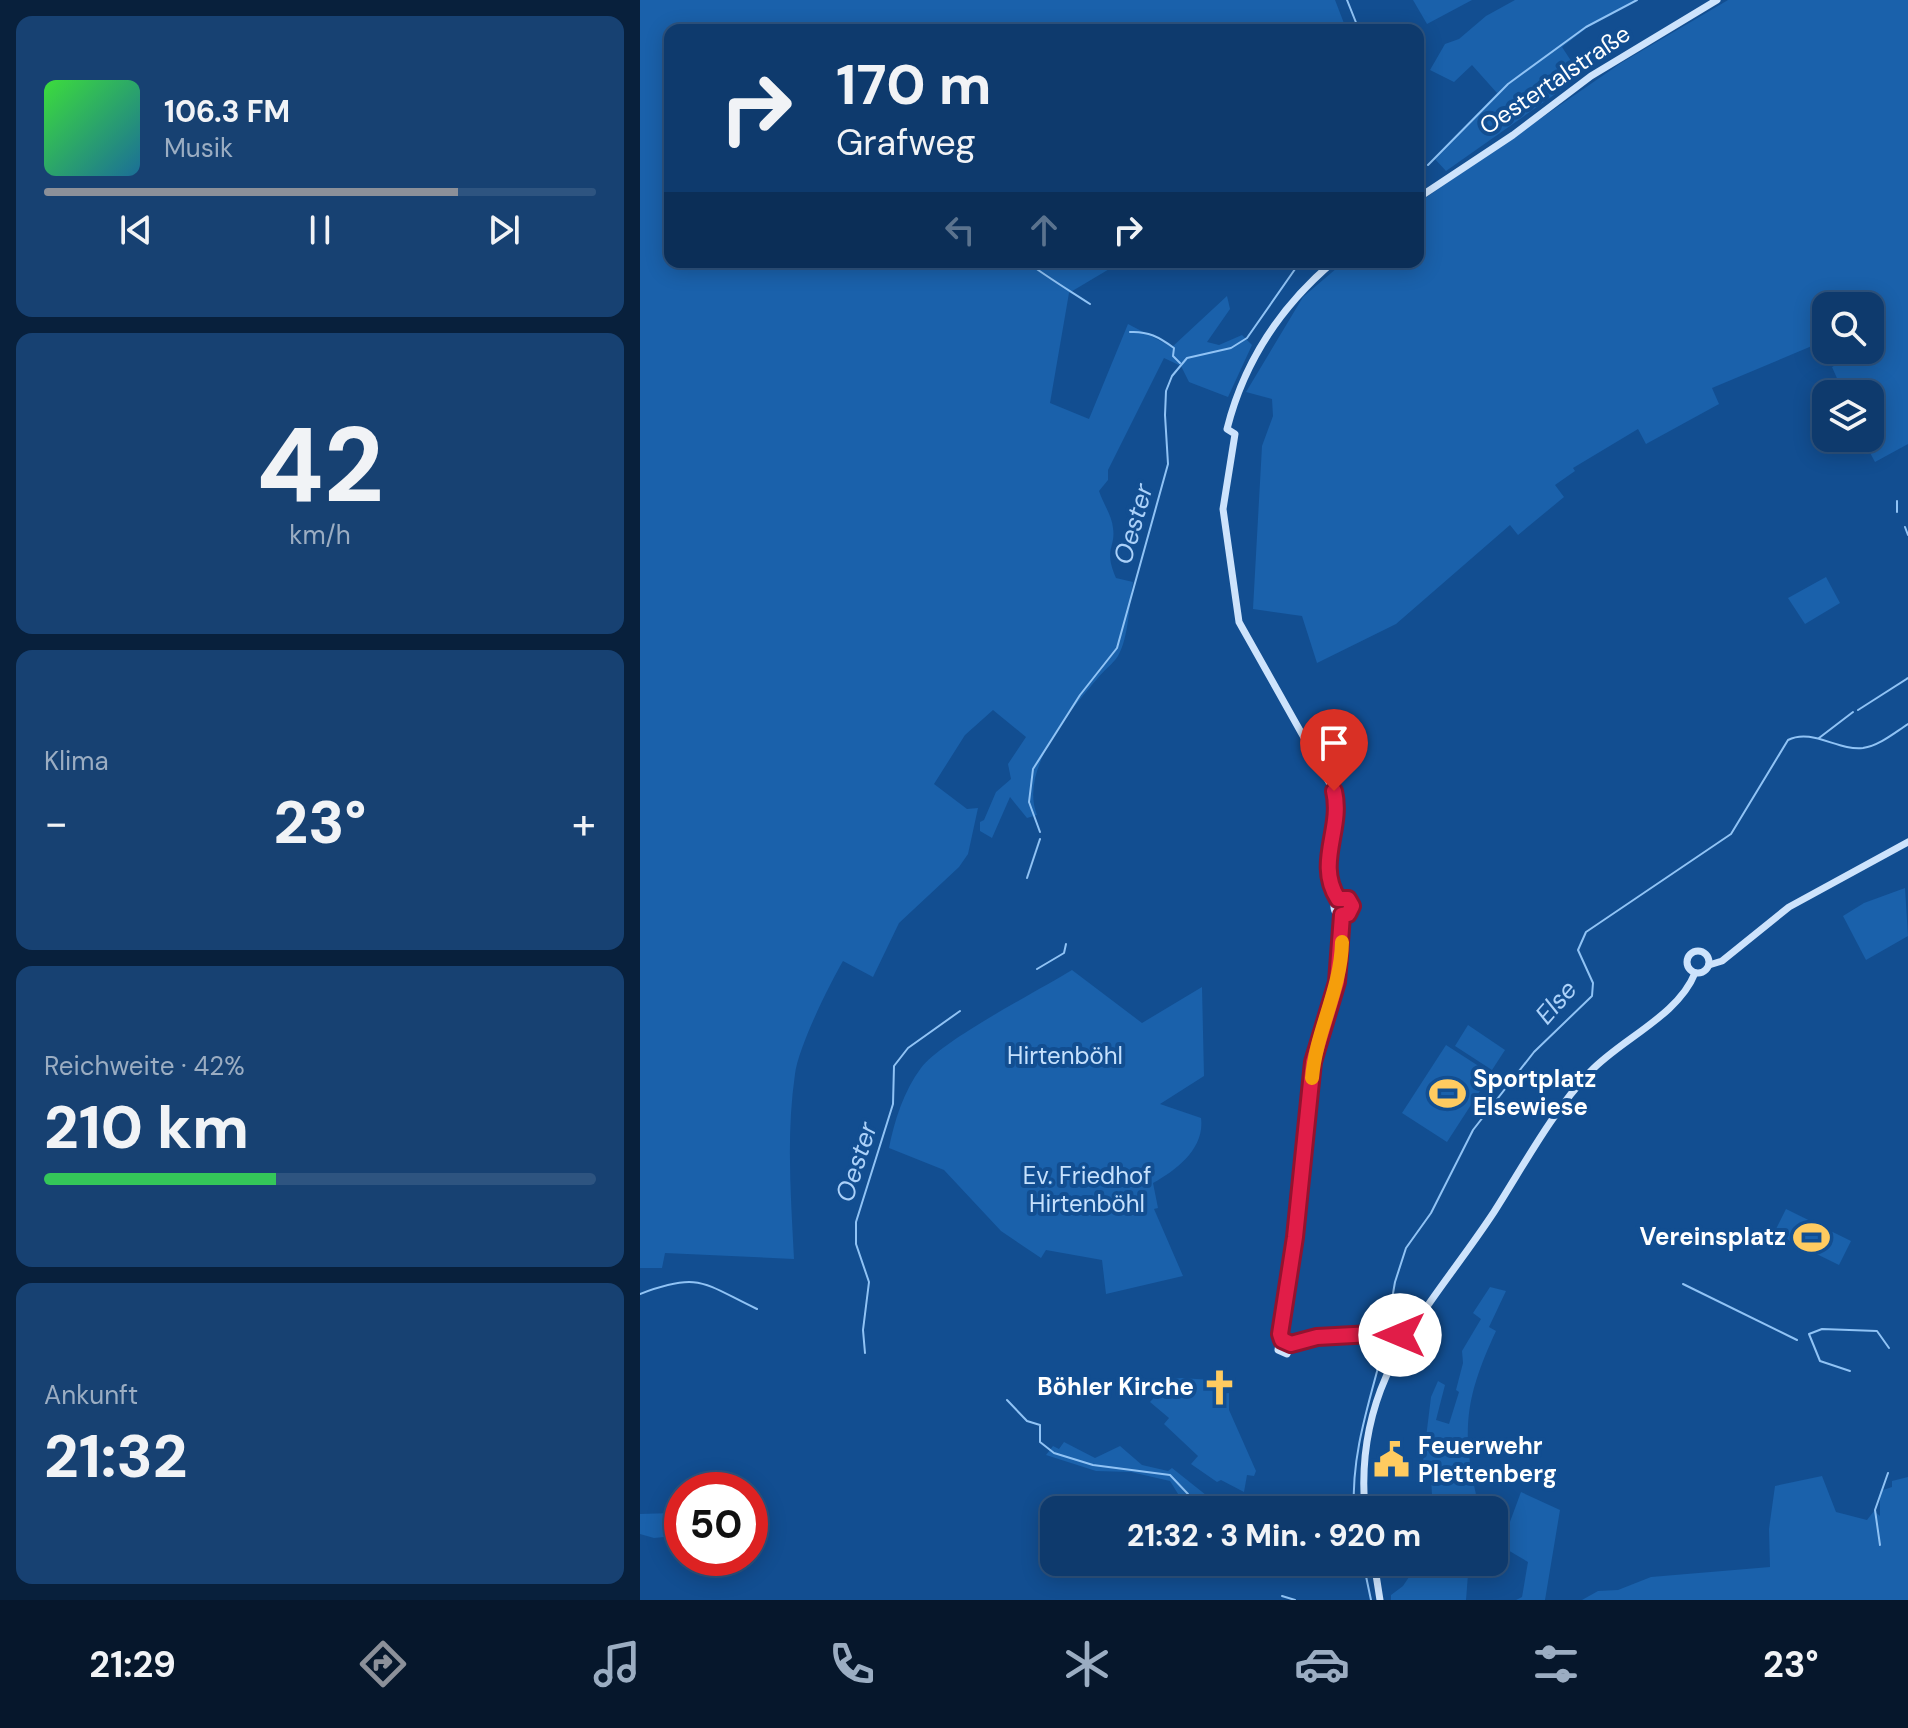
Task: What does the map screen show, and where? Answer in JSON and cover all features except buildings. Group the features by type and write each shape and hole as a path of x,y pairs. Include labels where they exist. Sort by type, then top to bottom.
{"main road":[{"name":"Oestertalstraße","path":"1424,194 1513,135 1591,76 1717,0"},
{"path":"1327,268 1288,305 1261,343 1238,393 1227,429 1233,431 1236,446 1224,516 1239,622 1307,748 1333,788 1337,812 1327,867 1338,899 1334,909 1342,915 1348,914 1352,906 1348,899 1338,899"},
{"path":"1695,973 1704,972 1709,965 1722,961 1789,907 1908,842"},
{"path":"1291,1344 1290,1352 1282,1354 1277,1348 1282,1340 1280,1323 1295,1237 1313,1062 1337,982 1342,915"},
{"path":"1695,973 1687,963 1693,952 1705,953 1709,965"},
{"path":"1365,1496 1369,1430 1401,1342 1451,1275 1575,1089 1609,1055 1686,992 1695,973"},
{"path":"1372,1334 1420,1314"},
{"path":"1386,1328 1398,1332 1401,1342"},
{"path":"1282,1340 1291,1344 1317,1337 1372,1334 1401,1342"},
{"path":"1376,1576 1380,1600"}],"green space":[{"path":"640,0 1335,0 1344,24 664,24 664,268 1111,268 1069,293 1050,403 1089,419 1128,324 1172,347 1227,296 1230,309 1207,342 1219,345 1242,335 1252,345 1228,397 1189,382 1181,366 1164,358 1108,470 1108,480 1099,491 1112,523 1110,560 1116,578 1133,582 1127,630 1118,656 1073,708 1050,742 1035,779 1033,798 1037,815 1027,818 1010,797 992,838 980,831 980,822 984,820 996,792 1011,779 1008,764 1026,737 993,710 965,735 934,784 967,809 978,808 968,854 959,867 899,923 873,977 843,961 830,985 808,1033 795,1074 790,1144 794,1259 665,1253 662,1268 640,1268"},
{"path":"1413,0 1472,0 1427,24"},
{"path":"1515,0 1637,0 1592,24 1562,47 1581,76 1446,171 1434,158 1497,93 1472,65 1454,82 1430,70 1445,44 1459,39 1486,16"},
{"path":"1728,0 1908,0 1908,444 1875,462 1870,452 1884,452 1884,380 1838,380 1832,367 1838,364 1884,364 1884,292 1812,292 1812,346 1712,388 1719,404 1646,444 1638,429 1573,468 1575,471 1555,485 1564,497 1518,535 1510,525 1396,624 1317,663 1302,616 1253,609 1262,446 1273,416 1272,399 1246,392 1303,297 1337,268 1424,268 1424,199 1621,63"},
{"path":"1826,577 1840,603 1805,624 1788,598"},
{"path":"1905,888 1908,936 1866,960 1843,916 1864,903"},
{"path":"1072,970 1142,1023 1202,987 1204,1076 1160,1104 1201,1118 1199,1139 1180,1165 1153,1183 1158,1208 1154,1209 1183,1276 1106,1294 1102,1260 1046,1250 1041,1258 1001,1231 944,1170 889,1148 905,1096 921,1068 932,1057 969,1030"},
{"path":"1468,1025 1505,1050 1492,1070 1455,1046"},
{"name":"Sportplatz Elsewiese","path":"1446,1045 1491,1074 1447,1142 1402,1113"},
{"name":"Vereinsplatz","path":"1786,1209 1851,1241 1839,1265 1774,1233"},
{"path":"1490,1287 1506,1291 1489,1327 1496,1331 1477,1378 1468,1419 1470,1460 1477,1496 1432,1496 1430,1464 1423,1462 1431,1397 1438,1381 1445,1385 1436,1420 1449,1424 1459,1392 1456,1390 1463,1363 1462,1351 1481,1319 1473,1313"},
{"path":"1171,1379 1212,1380 1215,1394 1229,1393 1229,1410 1256,1471 1254,1476 1247,1475 1244,1492 1221,1480 1217,1482 1191,1464 1198,1456 1164,1424 1169,1418 1150,1402"},
{"path":"1064,1442 1095,1458 1120,1446 1142,1465 1168,1471 1172,1468 1207,1496 1179,1496 1170,1481 1131,1472 1096,1471 1046,1455 1053,1446 1059,1449"},
{"path":"1822,1476 1836,1512 1867,1520 1874,1511 1880,1516 1880,1491 1892,1487 1892,1481 1908,1477 1908,1600 1582,1600 1598,1591 1618,1590 1651,1577 1770,1567 1769,1529 1775,1486"},
{"path":"1521,1492 1560,1510 1545,1600 1516,1600 1522,1597 1528,1562 1508,1550 1508,1527"},
{"path":"664,1513 664,1537 640,1534 640,1514"},
{"path":"1410,1576 1468,1576 1466,1600 1391,1600 1391,1595"}],"waterway":[{"path":"1347,0 1357,24"},
{"name":"Oester","path":"1428,165 1508,84 1586,27 1637,0"},
{"path":"1036,268 1090,304"},
{"name":"Oester","path":"1040,832 1029,802 1033,769 1080,695 1117,648 1168,464 1166,391 1172,376 1187,358 1231,348 1247,338 1296,268"},
{"path":"1130,332 1148,334 1163,341 1174,348 1173,356 1180,363"},
{"path":"1897,501 1897,512"},
{"path":"1905,527 1908,535"},
{"path":"1858,710 1908,678"},
{"path":"1819,738 1853,712"},
{"name":"Else","path":"1388,1322 1395,1282 1406,1248 1431,1213 1473,1130 1534,1052 1592,996 1593,983 1578,950 1586,932 1731,834 1788,740 1816,738 1863,748 1908,724"},
{"name":"Oester","path":"1027,878 1040,839"},
{"name":"Oester","path":"1037,969 1064,953 1066,944"},
{"name":"Oester","path":"865,1353 863,1330 869,1282 856,1244 856,1222 893,1104 894,1066 908,1048 960,1011"},
{"path":"640,1294 689,1282 713,1287 757,1309"},
{"path":"1683,1284 1797,1340"},
{"path":"1850,1371 1820,1361 1809,1334 1822,1329 1877,1331 1889,1348"},
{"name":"Else","path":"1354,1496 1359,1446 1385,1341"},
{"name":"Oester","path":"1007,1400 1027,1421 1040,1425 1040,1442 1054,1453 1093,1465 1170,1475 1189,1496"},
{"path":"1880,1545 1875,1510 1888,1473"},
{"name":"Else","path":"1366,1576 1371,1600"},
{"name":"Oester","path":"1282,1596 1295,1600"}],"slow traffic":[{"path":"1312,1078 1313,1062 1337,982 1342,942"}],"place":[{"name":"Sportplatz Elsewiese","path":"1447,1093"},
{"name":"Vereinsplatz","path":"1812,1237"},
{"name":"Böhler Kirche","path":"1220,1387"},
{"name":"Feuerwehr Plettenberg","path":"1392,1460"}],"route":[{"path":"1334,791 1337,812 1327,872 1331,889 1338,899 1348,899 1352,906 1348,914 1342,915 1341,963 1313,1062 1295,1237 1280,1334 1282,1340 1288,1340 1291,1344 1307,1338 1372,1334 1386,1328 1400,1335"}],"park label":[{"name":"Hirtenböhl","path":"1065,1056"},
{"name":"Ev. Friedhof Hirtenböhl","path":"1087,1190"}]}
